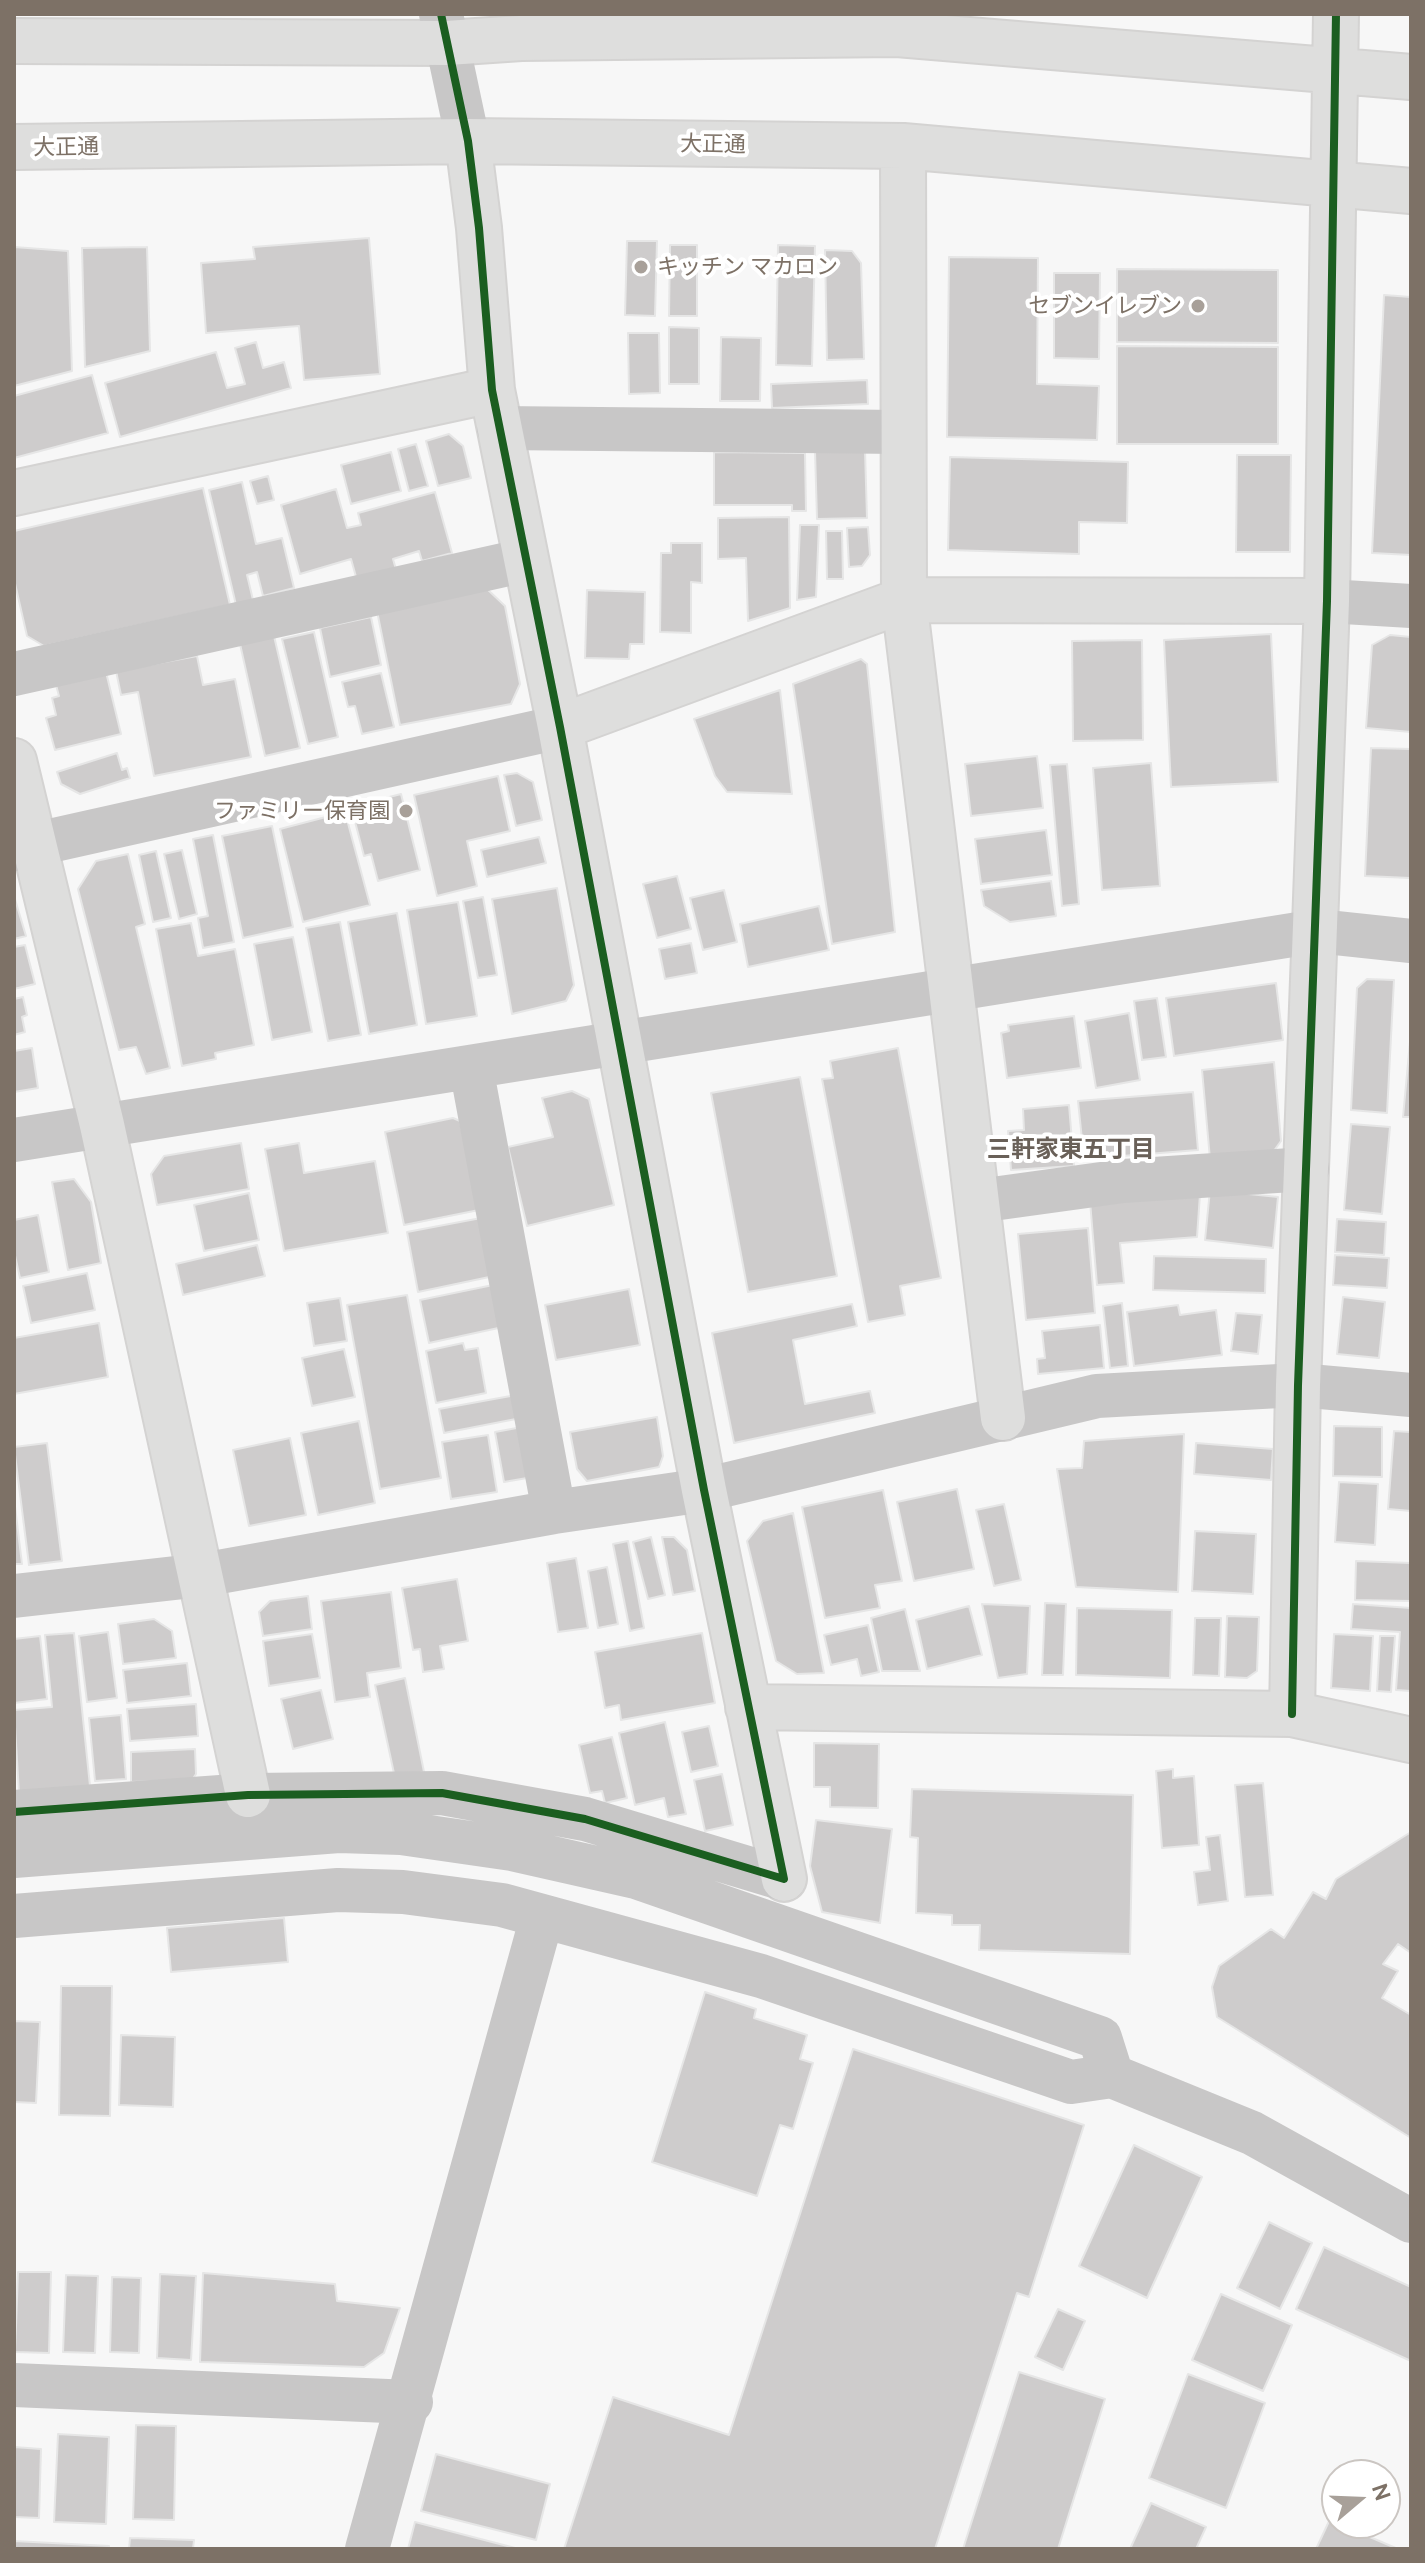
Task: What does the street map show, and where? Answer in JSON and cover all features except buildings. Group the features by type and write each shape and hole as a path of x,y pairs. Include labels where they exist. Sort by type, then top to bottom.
{"street":[{"path":"1292,1714 1298,1385 1327,601 1336,14"},
{"path":"14,41 444,28 521,38 897,24 1411,77"},
{"path":"14,1812 248,1795 442,1793 585,1819 784,1879 704,1490 560,727 496,409 468,141 444,28"},
{"name":"大正通","path":"14,147 468,141 903,146 1411,191"},
{"path":"903,146 904,600 1003,1418"},
{"path":"14,493 496,409 902,432"},
{"path":"14,674 526,560"},
{"path":"24,847 560,727 904,600 1327,601 1411,606"},
{"path":"14,761 24,847 102,1125 248,1795"},
{"path":"14,1140 1317,931 1411,941"},
{"path":"471,1067 554,1512"},
{"path":"978,1201 1123,1181 1307,1169"},
{"path":"14,1596 202,1575 554,1512 704,1490 1097,1396 1298,1385 1411,1395"},
{"path":"748,1707 1292,1714 1411,1740"},
{"path":"14,1856 339,1831 415,1834 526,1852 636,1877 1100,2038 1112,2076"},
{"path":"14,1916 338,1890 453,1897 542,1917 761,1976 1071,2082 1112,2076 1252,2133 1411,2221"},
{"path":"367,2549 411,2402 542,1917"},
{"path":"14,2385 411,2402"}],"cycle path":[{"path":"14,1812 248,1795 442,1793 585,1819 784,1879 704,1490 560,727 492,390 479,228 468,141 441,14"},
{"path":"1292,1714 1298,1385 1327,601 1336,14"}],"place":[{"name":"キッチン マカロン","path":"641,267"},
{"name":"セブンイレブン","path":"1198,306"},
{"name":"ファミリー保育園","path":"406,811"}],"district":[{"name":"三軒家東五丁目","path":"1071,1149"}]}
